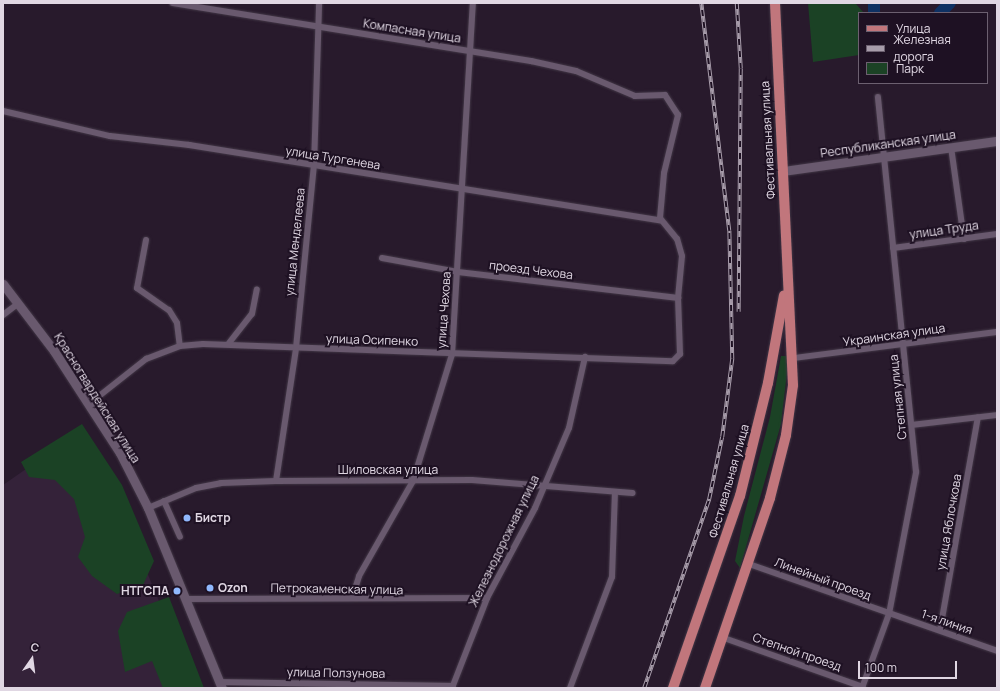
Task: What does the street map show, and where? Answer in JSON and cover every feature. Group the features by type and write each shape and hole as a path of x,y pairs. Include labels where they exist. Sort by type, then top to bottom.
{"main road":[{"name":"Фестивальная улица","path":"705,688 749,564 786,435 794,358 786,276 783,171 775,3"},
{"name":"Республиканская улица","path":"783,171 997,141"},
{"name":"Фестивальная улица","path":"673,688 731,526 777,340 786,276"},
{"name":"Красногвардейская улица","path":"3,284 19,303 89,404 148,508 221,685"},
{"path":"777,340 793,341"}],"street":[{"name":"Компасная улица","path":"173,3 318,28 473,52 576,71 628,93 665,95 678,116 664,173 661,221"},
{"name":"улица Менделеева","path":"276,481 296,348 314,166 319,3"},
{"name":"улица Чехова","path":"352,598 359,576 413,481 441,401 452,354 462,190 473,52 473,3"},
{"name":"Степная улица","path":"862,687 889,614 916,484 912,425 878,97"},
{"name":"улица Тургенева","path":"3,111 110,136 314,166 661,221"},
{"path":"951,147 964,239"},
{"path":"661,221 680,247 678,298"},
{"name":"улица Труда","path":"893,248 997,234"},
{"path":"146,240 137,288 169,310 177,323 180,346"},
{"name":"проезд Чехова","path":"382,258 458,272 678,298"},
{"path":"229,343 252,314 257,289"},
{"name":"улица Осипенко","path":"89,404 146,359 180,346 229,343 296,348 673,361 680,354 683,340 678,298"},
{"path":"3,315 19,303"},
{"name":"Украинская улица","path":"794,358 997,332"},
{"name":"Железнодорожная улица","path":"452,687 487,598 545,484 575,407 585,357"},
{"path":"912,425 997,415"},
{"name":"улица Яблочкова","path":"940,630 978,417"},
{"name":"Шиловская улица","path":"148,508 164,501 221,483 276,481 413,481 545,484 632,493"},
{"path":"570,688 612,577 616,492"},
{"path":"164,501 180,537"},
{"name":"Линейный проезд","path":"749,564 889,614"},
{"name":"Петрокаменская улица","path":"186,599 487,598"},
{"name":"1-я линия","path":"889,614 940,630 997,651"},
{"name":"Степной проезд","path":"724,638 862,687"},
{"name":"улица Ползунова","path":"221,685 452,687"}],"shaded area":[{"path":"72,437 120,507 195,688 3,688 3,485"}],"green space":[{"path":"808,3 856,4 863,12 858,12 858,55 813,62"},
{"path":"781,356 789,356 781,424 740,568 735,561 744,516 770,417"},
{"path":"82,424 122,485 154,561 143,585 117,594 92,576 78,557 85,537 74,499 55,480 29,477 21,462"},
{"path":"169,597 204,688 163,688 152,661 125,672 118,631 127,612"}],"waterway":[{"path":"874,3 874,12"},
{"path":"941,12 950,3"}],"railway":[{"path":"644,688 709,499 722,437 732,359 729,231 701,3"},
{"path":"737,3 741,69 739,312"}],"place":[{"name":"Бистр","path":"187,518"},
{"name":"Ozon","path":"210,588"},
{"name":"НТГСПА","path":"177,591"}]}
